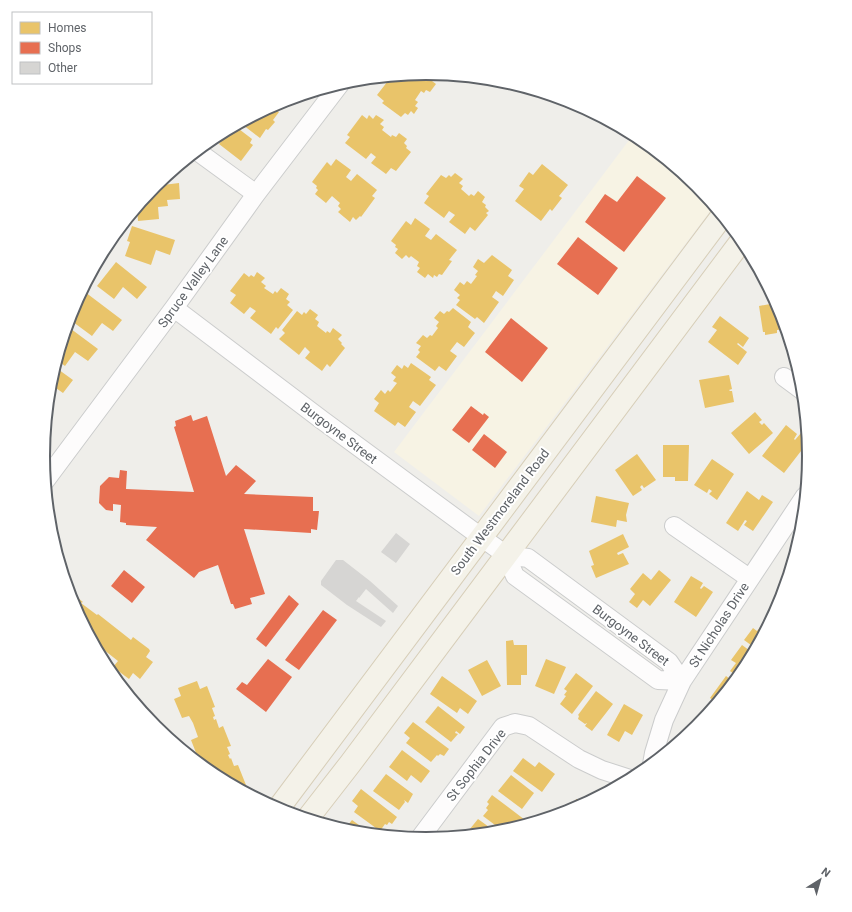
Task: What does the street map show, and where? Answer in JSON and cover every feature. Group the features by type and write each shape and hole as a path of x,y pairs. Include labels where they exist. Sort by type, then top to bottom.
{"main road":[{"name":"South Westmoreland Road","path":"282,803 719,220"},
{"path":"311,814 738,246"},
{"path":"325,745 350,764"}],"street":[{"name":"Spruce Valley Lane","path":"51,475 256,194 334,92"},
{"path":"202,154 256,194"},
{"name":"Burgoyne Street","path":"174,308 328,425 506,555 528,558 669,662 682,681"},
{"path":"784,377 795,385"},
{"name":"St Nicholas Drive","path":"655,754 664,720 682,681 799,505"},
{"path":"674,526 749,578"},
{"name":"St Sophia Drive","path":"425,832 503,727 515,723 529,726 579,759 602,770 623,777"}],"shaded area":[{"path":"630,140 674,173 711,210 479,516 394,452"}],"building: Homes":[{"path":"433,80 436,84 430,92 426,90 424,93 421,91 415,100 418,102 415,106 418,108 414,114 411,111 408,115 405,113 401,117 382,103 384,101 377,95 387,82"},
{"path":"277,111 279,112 273,120 275,122 268,130 266,129 260,138 245,127"},
{"path":"362,115 367,119 369,115 373,119 376,115 384,120 380,124 384,127 382,130 391,137 392,135 396,137 399,133 407,139 404,143 407,146 406,148 411,152 396,171 391,168 386,174 371,163 376,157 371,153 366,159 345,143 350,137 347,135"},
{"path":"239,129 252,139 250,143 253,145 241,161 219,144 223,140"},
{"path":"336,159 351,170 346,177 351,181 357,174 377,190 372,196 375,198 361,217 360,216 356,220 353,217 350,222 338,212 341,209 338,206 340,203 332,196 326,203 315,194 318,190 316,188 317,186 312,182 327,162 331,166"},
{"path":"542,164 568,185 559,196 562,198 552,211 550,209 541,221 515,201 524,189 519,186 529,172 533,175"},
{"path":"455,173 463,179 459,183 463,186 461,189 469,196 471,194 474,196 478,191 485,197 482,202 486,205 485,207 489,211 486,213 488,215 475,231 470,227 465,234 449,222 455,215 449,211 444,218 424,203 429,196 426,194 441,175 446,178 449,175 451,177"},
{"path":"179,183 180,199 167,200 168,206 158,207 159,219 138,221 138,215 166,185"},
{"path":"415,218 430,229 425,236 431,240 436,234 457,250 449,260 452,261 442,275 439,274 437,277 434,275 433,278 428,274 425,278 417,272 420,268 417,266 419,262 411,256 409,258 406,255 402,259 395,253 398,249 391,241 406,221 411,225"},
{"path":"132,226 175,240 170,255 156,250 151,265 125,256 130,242 127,241"},
{"path":"492,255 512,270 508,276 514,280 503,296 496,291 492,297 499,302 484,323 477,317 475,319 456,305 460,300 457,298 460,295 454,290 460,282 464,285 467,281 471,284 477,276 475,275 478,271 473,267 478,259 484,263"},
{"path":"116,262 147,287 137,299 123,287 114,299 97,286"},
{"path":"257,272 265,278 261,282 266,286 264,288 273,294 275,291 277,293 281,288 289,294 286,299 290,302 287,305 293,310 278,329 276,327 271,334 250,318 256,311 250,307 244,314 230,303 236,295 230,291 244,273 249,277 251,275 254,277"},
{"path":"87,294 122,320 113,331 102,323 92,336 75,323"},
{"path":"769,304 780,330 777,330 777,333 765,335 765,332 763,332 759,306"},
{"path":"453,308 471,322 468,327 475,333 464,347 457,342 450,351 457,356 446,371 439,366 435,371 416,357 420,352 418,350 421,346 416,343 423,335 427,338 430,335 432,336 438,328 436,326 439,322 434,318 440,311 444,314"},
{"path":"310,309 318,315 315,319 319,322 317,326 326,333 327,331 330,333 333,328 342,335 338,339 345,348 330,367 327,364 322,371 305,358 310,352 305,347 299,355 279,339 285,333 282,330 297,311 302,315 304,312 306,314"},
{"path":"720,316 749,338 743,347 738,343 737,344 747,352 738,365 708,342 717,330 712,327"},
{"path":"72,330 98,349 88,361 75,352 65,366 62,364"},
{"path":"411,363 431,377 429,380 436,385 420,406 413,401 409,407 416,412 405,427 398,422 395,426 374,411 379,403 374,399 381,390 385,394 388,390 390,392 397,383 393,381 396,377 391,373 397,365 402,369 404,365 408,368"},
{"path":"60,371 73,380 63,393 56,388"},
{"path":"729,375 732,389 729,390 732,391 734,402 705,408 699,380"},
{"path":"755,412 762,420 759,422 762,425 764,423 773,433 749,454 731,433"},
{"path":"786,425 797,434 794,439 795,440 801,433 802,450 784,473 762,456"},
{"path":"663,445 689,445 688,481 675,481 675,477 663,477"},
{"path":"637,454 656,480 644,488 642,485 640,487 642,490 633,496 615,470"},
{"path":"712,459 734,474 717,500 709,494 712,491 709,489 707,493 694,485"},
{"path":"747,491 759,500 762,495 773,502 753,531 744,525 747,521 745,520 738,531 726,523"},
{"path":"596,496 629,503 626,515 627,522 617,520 616,527 591,522"},
{"path":"623,534 629,547 617,553 618,555 623,553 629,564 596,578 591,566 594,565 589,551"},
{"path":"659,570 671,580 650,606 643,600 637,608 629,602 635,594 630,589 643,573 651,580"},
{"path":"691,576 703,583 700,588 701,589 704,586 713,592 696,617 674,602"},
{"path":"78,598 83,602 81,603 97,615 98,614 131,640 133,637 149,649 150,651 146,657 153,662 140,679 133,673 129,679 114,666 118,661 103,649"},
{"path":"761,626 751,645 744,640 753,628 757,631"},
{"path":"513,640 514,645 527,645 527,675 521,675 521,685 507,685 506,641"},
{"path":"742,645 748,650 733,673 730,671 736,663 731,660"},
{"path":"546,659 566,667 554,694 535,686"},
{"path":"487,660 501,686 482,696 468,670"},
{"path":"576,673 593,686 572,714 560,704 566,696 564,695 567,691 564,689"},
{"path":"442,676 477,701 468,714 460,708 457,713 430,694"},
{"path":"726,676 729,678 712,700 710,698"},
{"path":"197,681 200,689 207,686 215,707 212,708 215,716 213,717 214,720 216,719 219,728 223,726 231,746 227,747 230,754 228,755 234,766 238,765 246,785 238,782 217,769 196,753 191,740 198,737 193,723 189,716 182,718 174,699 181,696 178,688"},
{"path":"596,691 613,704 592,731 585,726 587,723 585,724 578,719 578,715"},
{"path":"624,704 643,715 632,735 625,731 619,742 607,735"},
{"path":"438,706 465,727 460,734 456,731 455,733 458,734 451,742 425,722"},
{"path":"413,722 449,749 444,756 440,754 438,756 437,755 431,762 406,743 410,738 404,733"},
{"path":"402,750 430,771 421,783 411,775 407,781 389,767"},
{"path":"523,758 535,767 539,762 555,774 542,792 513,771"},
{"path":"386,774 413,794 408,803 404,800 405,802 399,810 373,791"},
{"path":"511,775 534,793 522,809 498,791"},
{"path":"361,789 397,817 392,824 389,822 387,825 385,824 381,829 377,829 354,812 358,806 352,801"},
{"path":"492,795 524,819 496,826 483,816 488,810 486,808 489,804 487,802"},
{"path":"478,819 489,827 475,829 470,829"},
{"path":"352,820 361,826 353,825 349,824"}],"building: Shops":[{"path":"637,176 666,198 624,252 585,222 605,194 617,202"},
{"path":"578,237 618,268 598,295 557,264"},
{"path":"511,318 548,348 522,382 485,352"},
{"path":"471,406 483,415 484,413 489,417 469,443 452,430"},
{"path":"191,415 193,421 207,416 226,476 236,465 256,481 244,494 313,497 313,511 319,511 317,530 311,529 311,533 244,529 265,594 250,598 252,604 235,609 233,604 231,604 218,565 199,572 194,578 146,540 157,527 126,525 126,523 120,522 121,505 113,504 113,511 106,510 99,503 100,486 109,477 119,478 120,470 127,471 126,489 194,492 174,427 176,426 175,421"},
{"path":"484,434 507,452 495,468 472,450"},
{"path":"124,570 145,587 132,603 111,586"},
{"path":"289,595 299,604 266,647 256,639"},
{"path":"323,610 337,620 299,670 285,660"},
{"path":"268,659 292,677 266,712 236,689 242,682 247,685"}],"building: Other":[{"path":"396,533 410,544 396,563 381,552"},
{"path":"336,560 343,560 370,581 398,606 393,613 366,589 359,597 356,601 386,621 381,627 347,605 321,585 321,581"}]}
